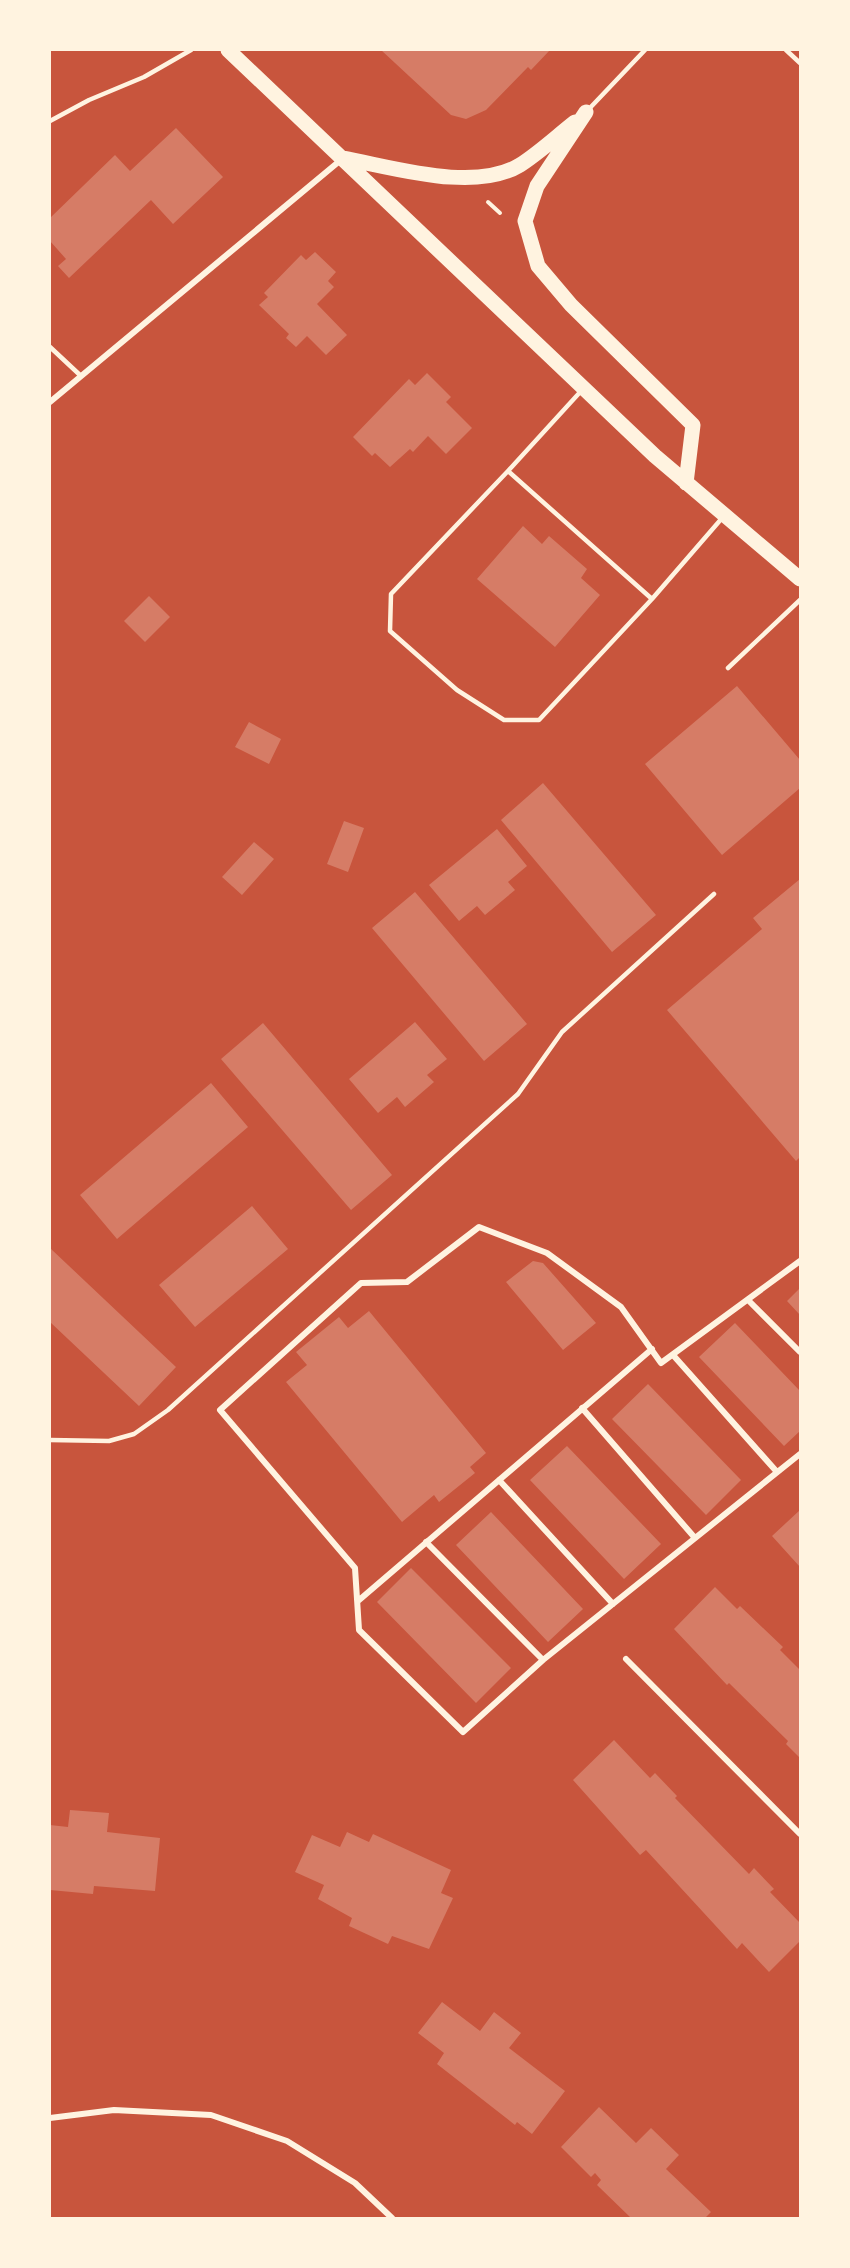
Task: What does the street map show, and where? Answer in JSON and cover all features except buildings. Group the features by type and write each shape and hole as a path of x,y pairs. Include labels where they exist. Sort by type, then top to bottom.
{"main road":[{"path":"228,50 686,483 801,579"},
{"path":"342,158 454,177 486,177 519,166 586,112"},
{"path":"586,112 537,186 525,221 538,266 571,305 693,426 686,483"}],"street":[{"path":"50,402 342,158"},
{"path":"801,1262 661,1363 621,1307 547,1253 479,1227 407,1282 361,1283 220,1410 355,1568 359,1630 463,1732 543,1660 801,1454"},
{"path":"748,1300 801,1352"},
{"path":"358,1601 652,1349"},
{"path":"673,1355 777,1472"},
{"path":"582,1408 695,1538"},
{"path":"499,1480 613,1604"},
{"path":"426,1542 543,1660"},
{"path":"626,1659 801,1834"},
{"path":"50,2118 114,2110 210,2115 286,2141 355,2183 392,2218"}],"lane":[{"path":"50,121 89,99 144,77 191,50"},
{"path":"586,112 645,50"},
{"path":"786,50 801,63"},
{"path":"50,348 81,375"},
{"path":"584,388 391,594 390,631 458,690 504,720 539,720 652,599 724,516"},
{"path":"508,471 652,599"},
{"path":"728,668 801,600"},
{"path":"50,1440 109,1441 134,1434 168,1410 518,1094 562,1032 714,894"}],"path":[{"path":"480,195 501,215 510,216"}]}
